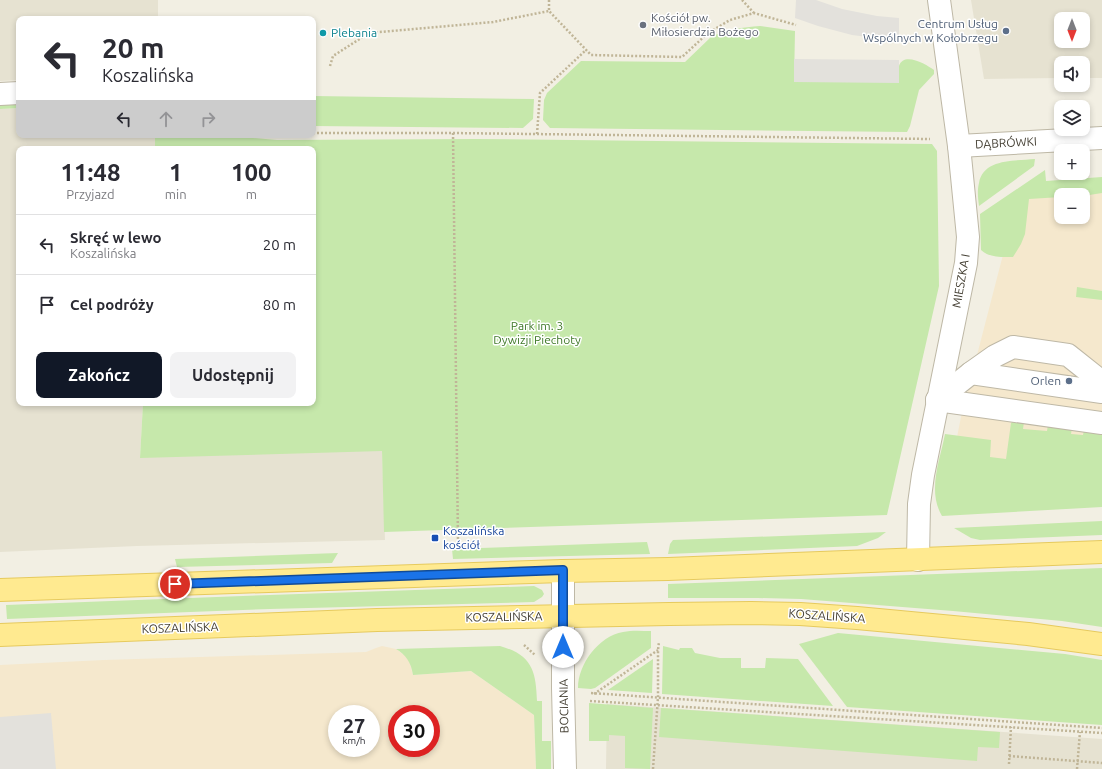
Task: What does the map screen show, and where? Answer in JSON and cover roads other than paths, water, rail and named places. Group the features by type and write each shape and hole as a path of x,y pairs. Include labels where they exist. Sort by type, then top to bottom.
{"main road":[{"path":"0,590 563,570 668,569 1102,552"},
{"name":"KOSZALIŃSKA","path":"0,635 377,620 669,614 800,614 995,631 1102,644"}],"street":[{"name":"MIESZKA I","path":"918,560 919,504 923,475 966,263 968,236 959,146 939,0"},
{"path":"0,94 16,93"},
{"name":"DĄBRÓWKI","path":"959,146 1102,138"},
{"path":"937,400 971,372 995,356 1013,347 1068,355 1102,382"},
{"path":"971,372 1102,392"},
{"path":"937,400 1102,424"},
{"name":"BOCIANIA","path":"563,570 565,769"}],"place":[{"name":"Kościół pw. Miłosierdzia Bożego","path":"643,25"},
{"name":"Centrum Usług Wspólnych w Kołobrzegu","path":"1006,31"},
{"name":"Plebania","path":"323,33"},
{"name":"Orlen","path":"1069,381"},
{"name":"Koszalińska kościół","path":"435,538"}],"park label":[{"name":"Park im. 3 Dywizji Piechoty","path":"537,333"}]}
